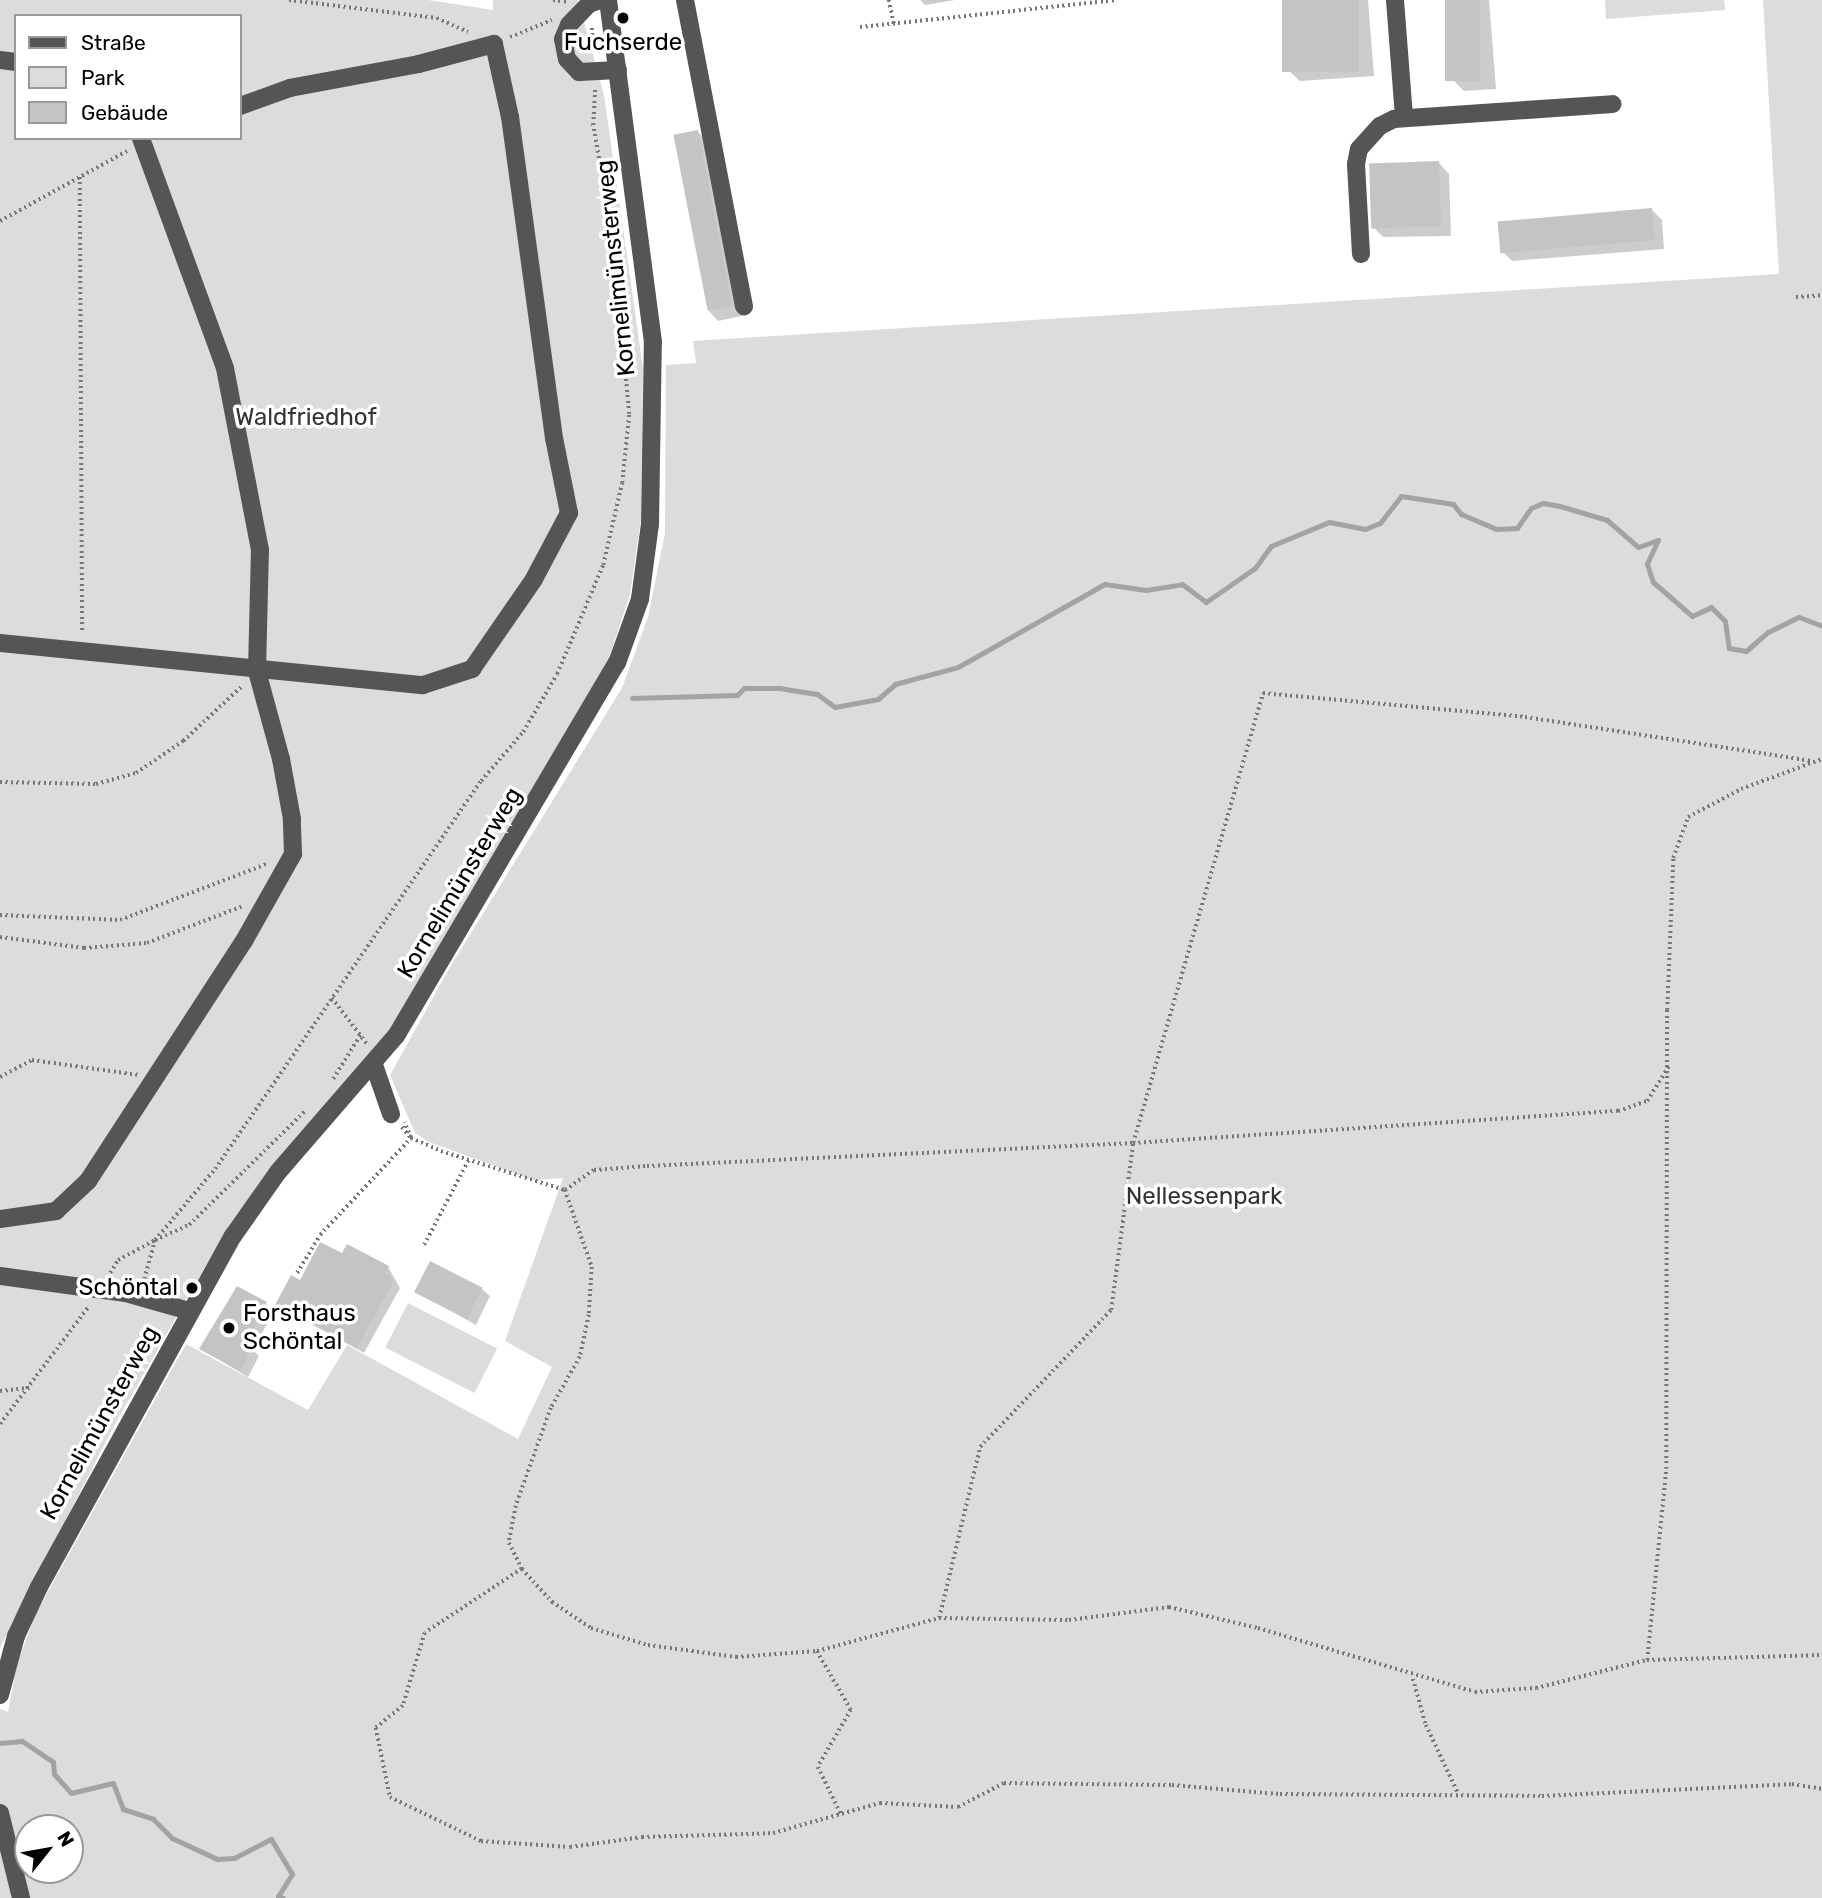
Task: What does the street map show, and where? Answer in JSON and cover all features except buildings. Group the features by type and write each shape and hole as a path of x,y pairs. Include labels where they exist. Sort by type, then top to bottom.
{"street":[{"name":"Kornelimünsterweg","path":"0,1695 8,1662 38,1587 189,1311 254,1203 374,1065 422,995 586,720 617,663 640,599 650,524 653,342 608,0"},
{"path":"685,0 744,306"},
{"path":"1395,0 1404,118"},
{"path":"595,2 563,39 567,59 579,72 618,70"},
{"path":"0,643 257,671 423,685 471,669 534,579 569,513 554,438 510,117 494,44 419,64 290,88 242,105"},
{"path":"1361,254 1359,149 1380,125 1404,118 1612,104"},
{"path":"0,1219 56,1210 88,1181 272,895 293,854 292,819 281,759 257,671 260,550 225,368 146,140"},
{"path":"374,1065 394,1113"},
{"path":"0,1276 137,1295 189,1311"},
{"path":"0,1813 21,1898"}],"path":[{"path":"289,0 437,19 494,44 556,18"},
{"path":"889,0 894,24"},
{"path":"860,27 1115,0"},
{"path":"137,1295 155,1240 215,1169 481,781 523,732 557,674 603,565 622,483 629,414 614,247 593,124 597,73 595,2"},
{"path":"0,220 146,140"},
{"path":"80,177 82,653"},
{"path":"1796,297 1822,295"},
{"path":"0,782 96,784 136,773 183,741 257,671"},
{"path":"939,1618 980,1447 1111,1310 1133,1143 1264,693 1525,717 1811,761"},
{"path":"1647,1660 1666,1469 1673,858 1688,817 1741,789 1822,759"},
{"path":"0,915 120,920 293,854"},
{"path":"0,937 84,948 147,943 272,895"},
{"path":"332,998 361,1034 374,1065"},
{"path":"331,1081 361,1034"},
{"path":"0,1077 32,1060 155,1077"},
{"path":"565,1191 594,1170 620,1168 1133,1143 1618,1111 1647,1101 1669,1066"},
{"path":"0,1424 30,1388 118,1260 189,1225 308,1108"},
{"path":"394,1113 411,1138 468,1161 565,1191"},
{"path":"297,1273 320,1235 411,1138"},
{"path":"424,1245 468,1161"},
{"path":"565,1191 592,1267 589,1315 580,1357 551,1408 516,1506 509,1543 522,1569 552,1602 591,1628 648,1645 736,1657 817,1651 939,1618 1069,1620 1170,1607 1271,1632 1412,1677 1475,1692 1536,1688 1647,1660 1822,1655"},
{"path":"0,1391 30,1388"},
{"path":"522,1569 425,1633 403,1706 376,1728 390,1797 481,1841 570,1847 642,1836 774,1833 880,1803 958,1807 1004,1783 1172,1785 1280,1794 1458,1793 1542,1796 1792,1784 1822,1789"},
{"path":"817,1651 851,1710 818,1767 841,1814"},
{"path":"1412,1677 1426,1726 1458,1793"}],"green space":[{"name":"Waldfriedhof","path":"0,0 428,0 493,10 493,0 578,0 604,95 643,368 641,519 630,594 609,658 425,980 374,1054 263,1178 220,1241 115,1424 0,1648"},
{"path":"1605,0 1724,0 1725,10 1606,19"},
{"name":"Nellessenpark","path":"1763,0 1822,0 1822,1898 0,1898 0,1709 8,1712 17,1664 36,1613 186,1344 308,1410 347,1345 518,1439 552,1367 505,1341 563,1178 533,1180 429,1142 415,1133 390,1075 450,967 622,688 648,617 665,533 666,365 696,363 693,341 1779,274"},
{"path":"408,1303 497,1348 474,1393 385,1348"}],"waterway":[{"path":"632,698 737,695 744,688 779,688 817,694 835,707 878,699 895,684 958,667 1105,584 1146,590 1182,584 1206,602 1255,568 1271,546 1329,522 1365,529 1380,523 1401,496 1453,504 1461,514 1496,529 1517,528 1531,508 1543,503 1607,520 1638,547 1658,540 1647,564 1653,582 1692,616 1711,607 1725,621 1729,648 1746,651 1768,632 1799,617 1822,626"},
{"path":"0,1743 22,1741 53,1762 54,1774 71,1793 113,1783 123,1809 153,1819 172,1838 217,1859 234,1858 271,1839 292,1874 278,1896 283,1898"}],"place":[{"name":"Fuchserde","path":"623,18"},
{"name":"Schöntal","path":"192,1288"},
{"name":"Forsthaus Schöntal","path":"229,1328"}]}
